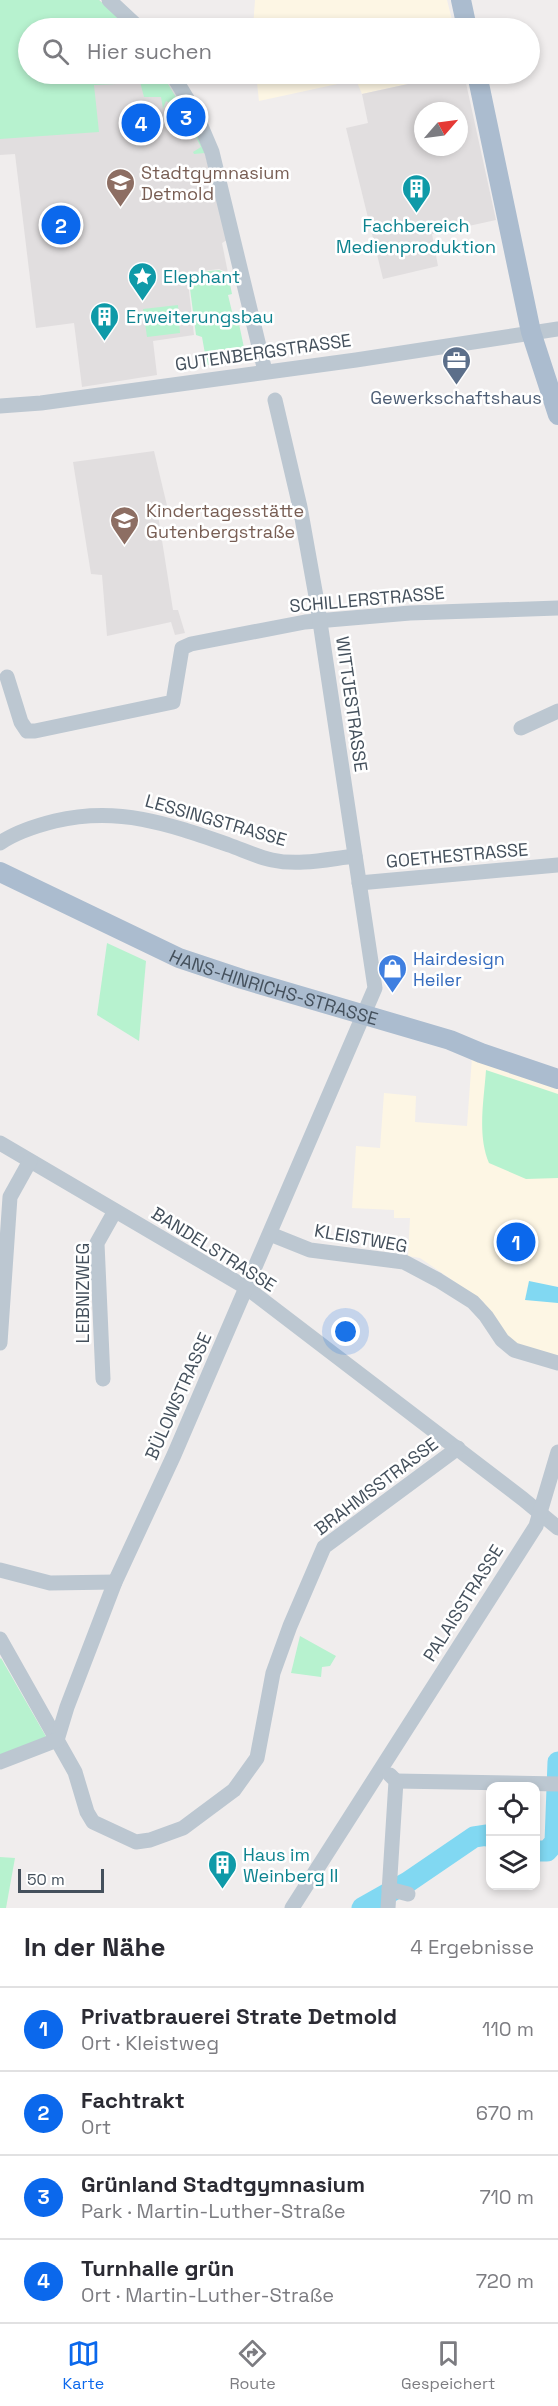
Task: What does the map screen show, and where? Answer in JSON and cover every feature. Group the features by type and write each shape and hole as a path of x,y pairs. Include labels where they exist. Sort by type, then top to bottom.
{"main road":[{"path":"460,0 464,18"},
{"path":"479,84 531,332 558,416"},
{"name":"HANS-HINRICHS-STRASSE","path":"0,872 135,939 179,958 242,979 450,1040 558,1079"}],"street":[{"path":"109,0 128,18"},
{"path":"178,84 195,112 212,152 265,371"},
{"name":"GUTENBERGSTRASSE","path":"0,406 41,403 356,360 558,329"},
{"name":"WITTJESTRASSE","path":"275,400 300,507 320,620 360,883 375,988 366,1014"},
{"name":"SCHILLERSTRASSE","path":"7,677 21,722 27,731 35,731 173,702 182,648 213,640 320,620 410,613 558,608"},
{"path":"521,728 558,711"},
{"name":"LESSINGSTRASSE","path":"0,843 36,825 69,818 111,814 170,825 273,860 296,862 355,856"},
{"name":"GOETHESTRASSE","path":"360,883 558,866"},
{"name":"BÜLOWSTRASSE","path":"57,1740 67,1707 115,1582 174,1455 366,1014"},
{"name":"BANDELSTRASSE","path":"0,1143 247,1288 458,1448 558,1528"},
{"path":"0,1343 10,1197 30,1161"},
{"name":"LEIBNIZWEG","path":"103,1379 98,1243 115,1211"},
{"name":"KLEISTWEG","path":"270,1234 310,1251 404,1262 473,1302 486,1316 502,1340 514,1350 558,1363"},
{"name":"BRAHMSSTRASSE","path":"0,1639 75,1772 87,1812 93,1822 136,1842 150,1840 183,1828 234,1790 257,1758 273,1673 290,1626 324,1548 458,1448"},
{"name":"PALAISSTRASSE","path":"292,1908 536,1526 558,1452"},
{"path":"0,1570 50,1583 115,1582"},
{"path":"0,1762 57,1740"},
{"path":"383,1767 396,1781 552,1784"},
{"path":"396,1781 389,1893 408,1894"}],"shaded area":[{"name":"Stadtgymnasium Detmold","path":"0,0 99,0 118,18 18,18 18,84 169,84 191,119 203,146 227,240 222,243 228,273 219,269 187,273 194,335 153,341 157,375 82,387 74,323 36,328 15,154 0,155"},
{"path":"255,0 447,0 452,18 254,18"},
{"path":"257,84 338,84 259,101"},
{"path":"358,84 408,84 362,94"},
{"path":"408,84 466,84 496,220 432,234 438,266 383,279 346,128 368,123 362,94"},
{"name":"Kindertagesstätte Gutenbergstraße","path":"154,451 169,514 158,515 173,610 178,610 185,633 175,635 171,622 107,636 102,575 91,574 73,462"},
{"path":"472,1057 558,1087 558,1357 512,1343 502,1335 483,1301 420,1258 408,1256 410,1218 394,1218 394,1210 352,1208 356,1146 380,1148 384,1093 416,1096 415,1122 467,1126"}],"green space":[{"name":"Stadtgymnasium Detmold","path":"0,0 99,0 118,18 18,18 18,84 116,84 94,85 99,132 0,139"},
{"path":"141,84 168,84 192,124 205,153 194,154 193,152 201,147 178,109 166,101 163,109 161,97 144,97"},
{"path":"219,270 228,274 232,294 228,295 234,320 238,319 247,362 207,365 202,337 196,335 188,273"},
{"path":"178,305 180,333 147,337 143,309"},
{"path":"107,943 146,961 139,1041 97,1015"},
{"path":"486,1070 558,1094 558,1178 526,1179 489,1163 482,1129"},
{"path":"300,1636 336,1656 330,1666 322,1667 321,1677 291,1673"},
{"path":"0,1659 48,1740 0,1759"},
{"path":"0,1857 15,1858 6,1908 0,1908"}],"water":[{"path":"529,1281 558,1287 558,1303 525,1300"}],"waterway":[{"path":"540,1851 547,1851 555,1842 558,1762"},
{"path":"362,1908 408,1882 474,1837 488,1836"}],"place":[{"name":"Grünland Stadtgymnasium","path":"186,117"},
{"name":"Turnhalle grün","path":"141,123"},
{"name":"Stadtgymnasium Detmold","path":"120,208"},
{"name":"Fachbereich Medienproduktion","path":"416,214"},
{"name":"Fachtrakt","path":"61,225"},
{"name":"Elephant","path":"142,302"},
{"name":"Erweiterungsbau","path":"105,342"},
{"name":"Gewerkschaftshaus","path":"456,386"},
{"name":"Kindertagesstätte Gutenbergstraße","path":"125,546"},
{"name":"Hairdesign Heiler","path":"392,994"},
{"name":"Privatbrauerei Strate Detmold","path":"516,1242"},
{"name":"Haus im Weinberg II","path":"222,1890"}]}
